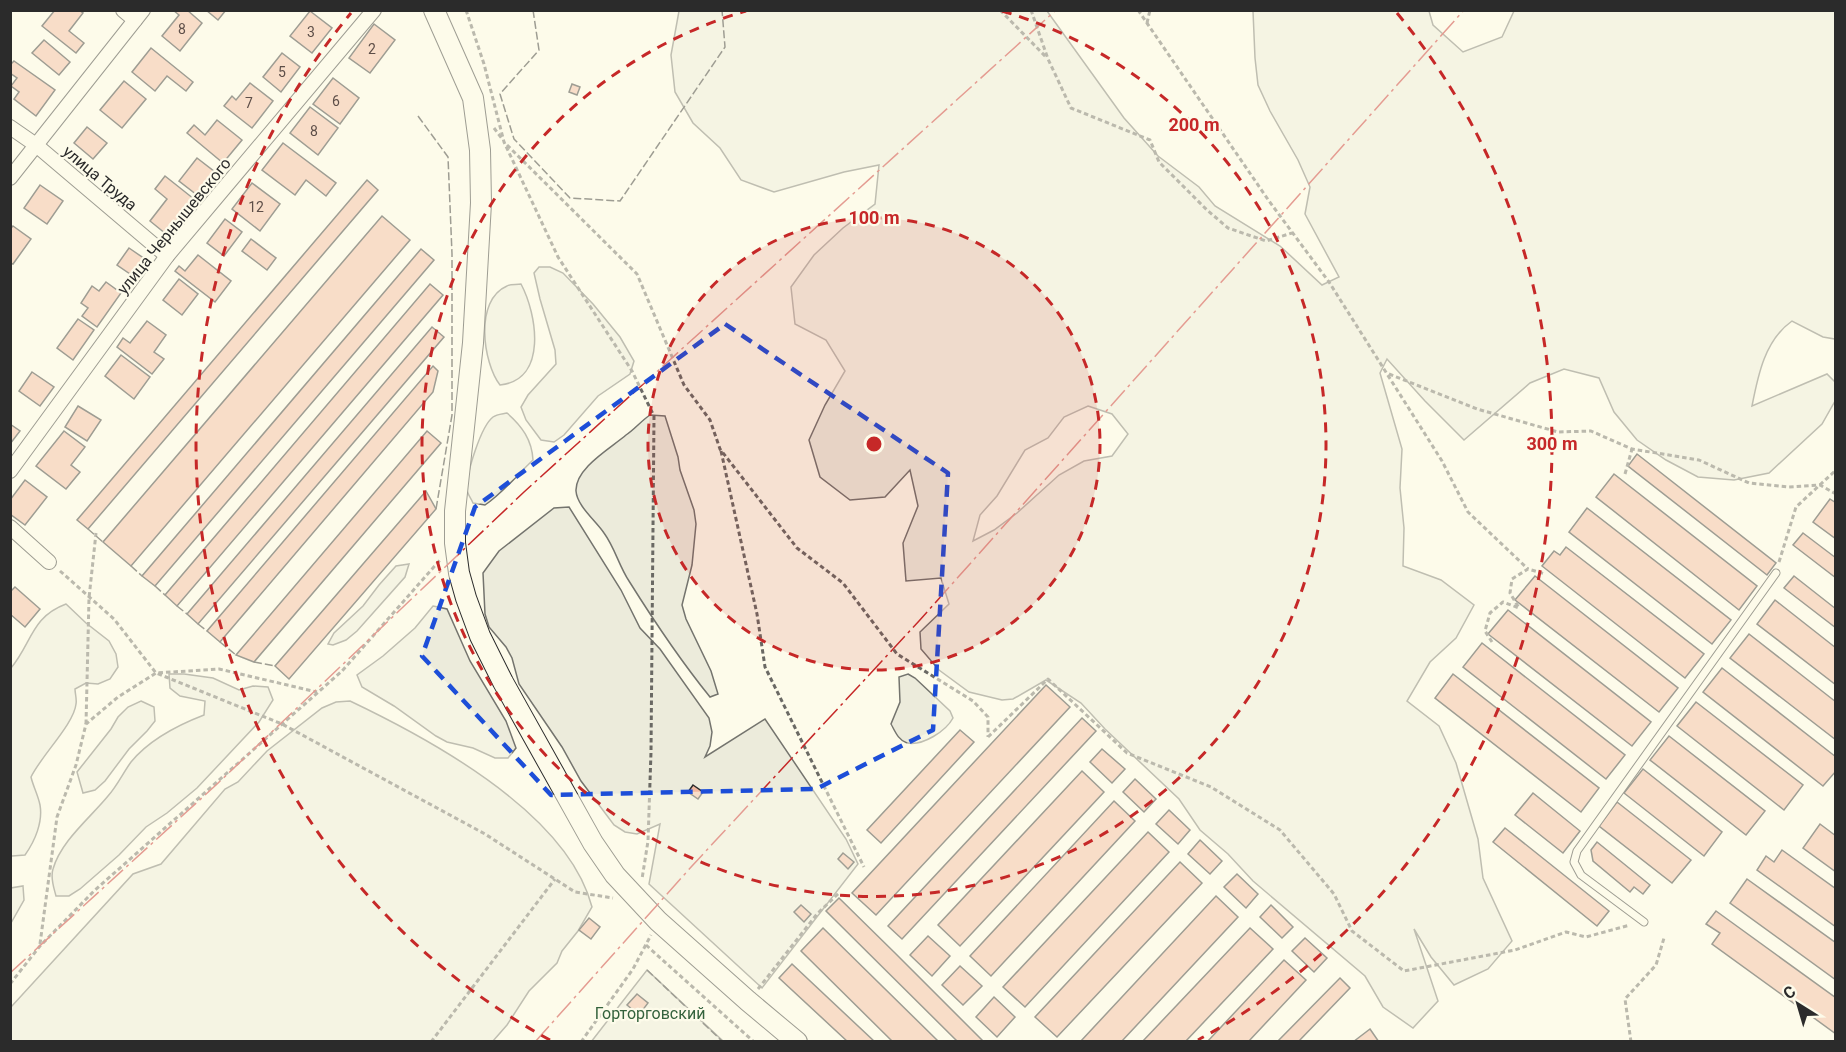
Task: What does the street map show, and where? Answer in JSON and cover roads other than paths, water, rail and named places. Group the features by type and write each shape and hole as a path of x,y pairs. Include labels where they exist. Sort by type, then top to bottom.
{"street":[{"path":"10,178 139,15 123,10"},
{"name":"улица Чернышевского","path":"10,471 167,256 374,10"},
{"path":"434,10 473,98 480,150 481,203 474,320 455,511 455,543 459,573 466,598 480,636 503,682 593,843 615,875 658,921 797,1041"},
{"name":"улица Труда","path":"10,127 36,146 167,256"},
{"path":"10,527 49,562"}],"lane":[{"path":"1644,922 1581,875 1574,862 1577,851 1776,573"}],"park label":[{"name":"Горторговский","path":"650,1013"}]}
